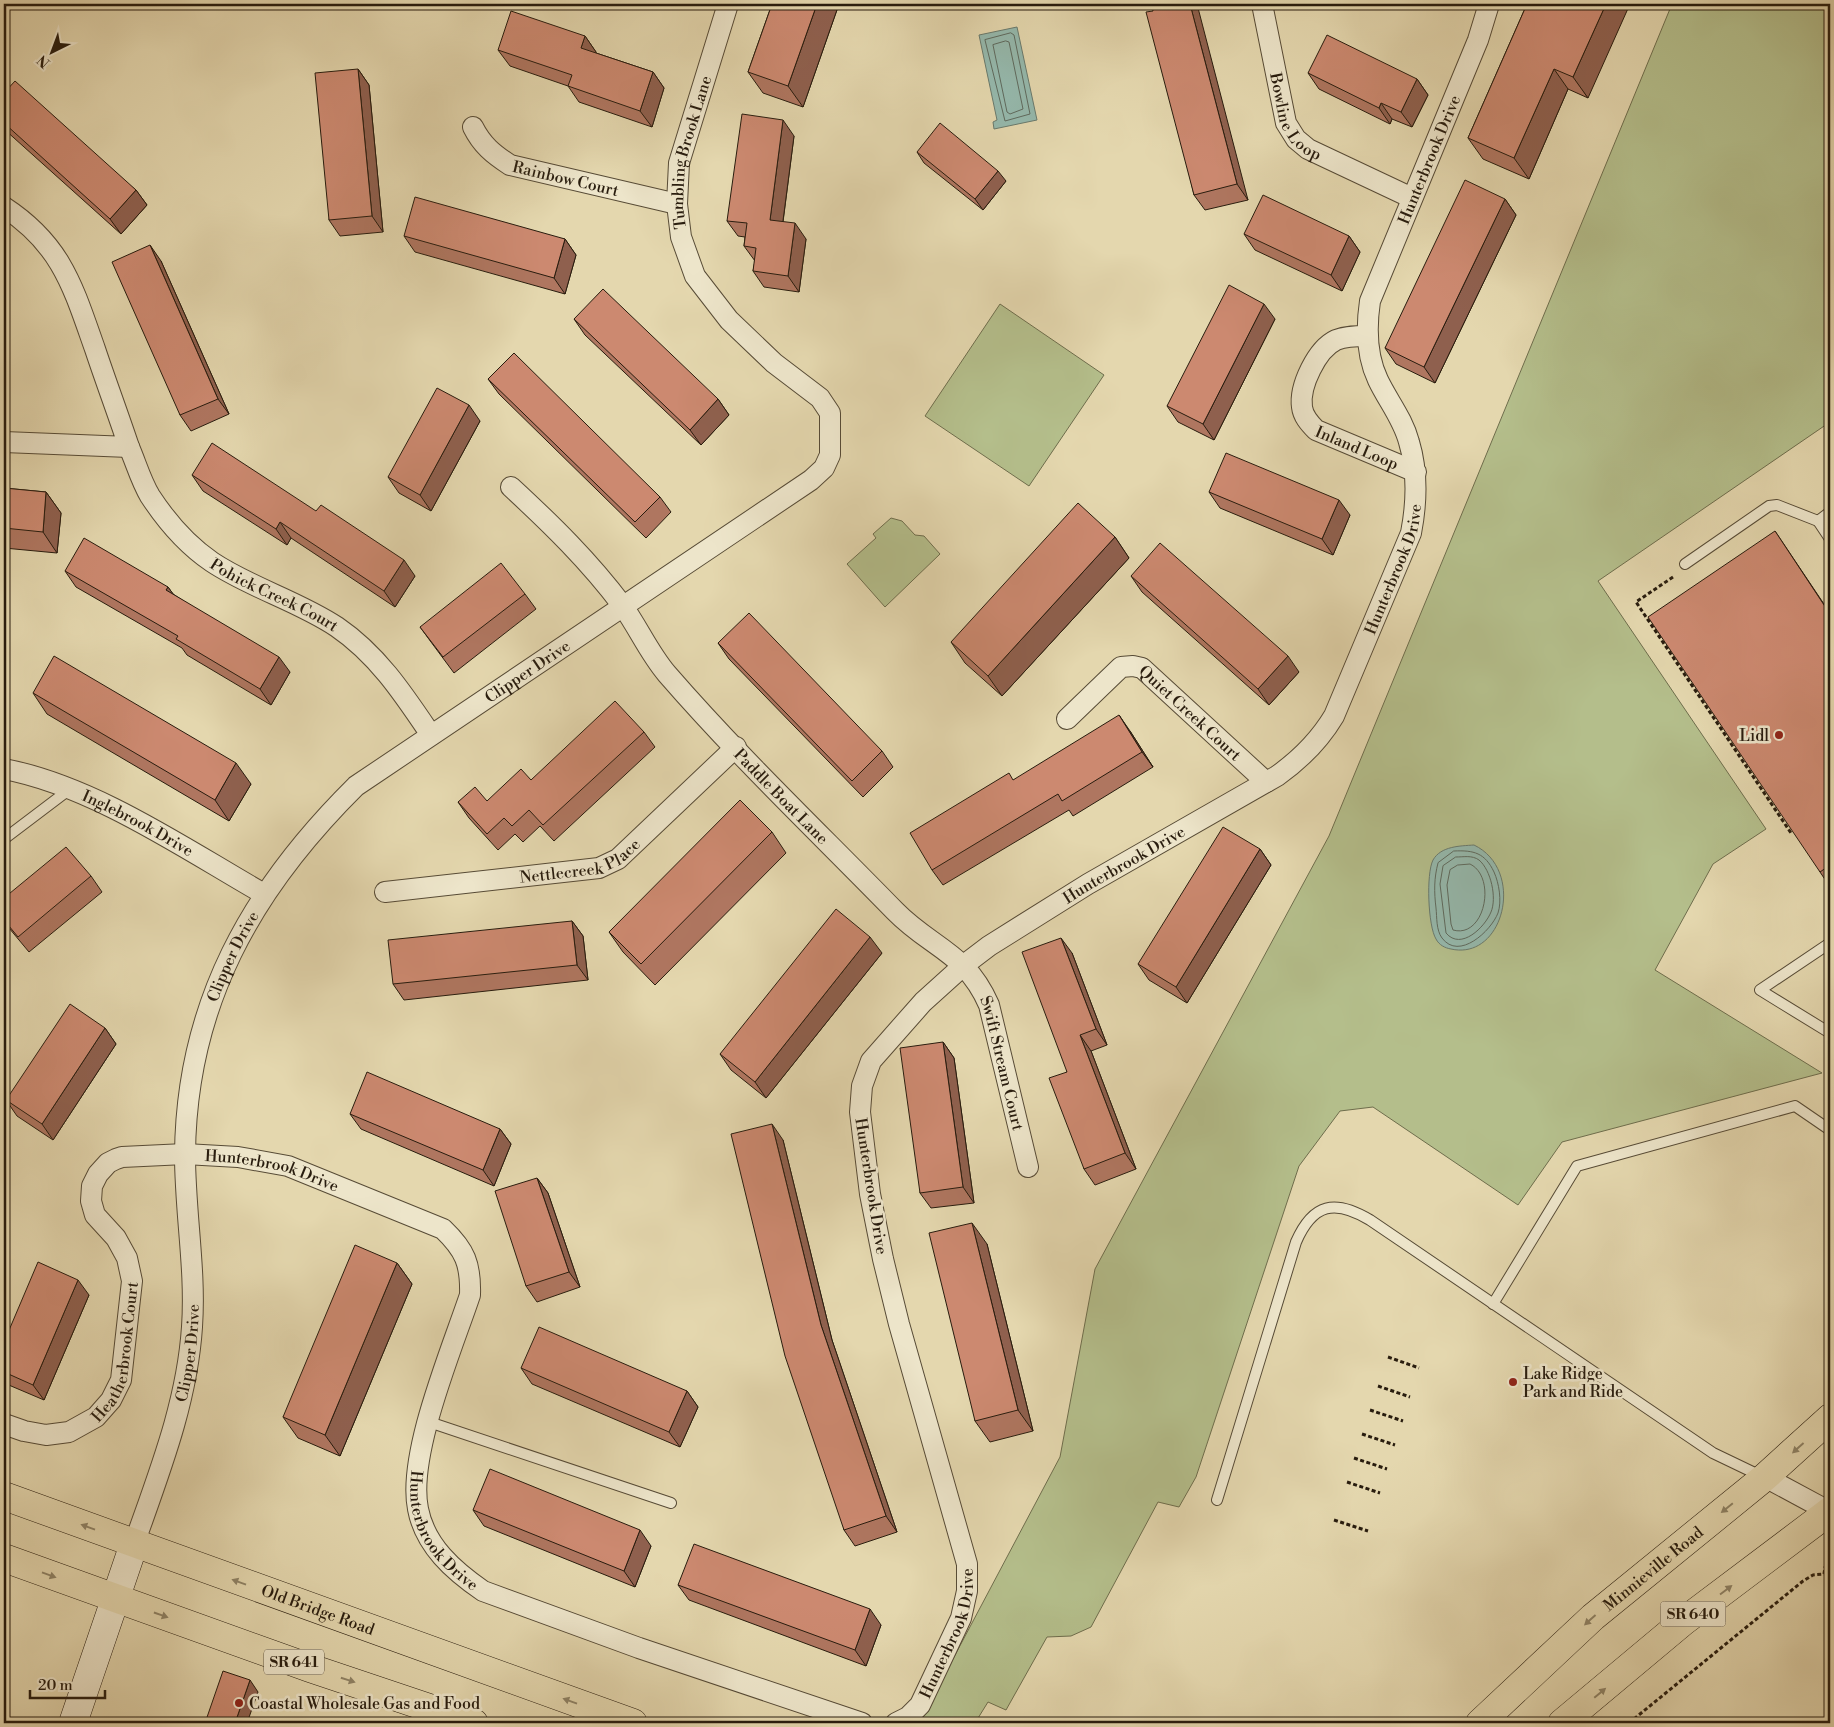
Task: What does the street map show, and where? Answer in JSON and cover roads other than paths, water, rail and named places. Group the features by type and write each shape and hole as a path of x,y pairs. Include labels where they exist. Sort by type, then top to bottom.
{"main road":[{"name":"Minnieville Road","path":"1480,1723 1593,1617 1765,1478 1830,1418"},
{"name":"Old Bridge Road","path":"4,1496 633,1723"},
{"name":"SR 640","path":"1562,1723 1684,1621 1830,1511"},
{"name":"SR 641","path":"4,1558 115,1599 474,1723"}],"street":[{"name":"Tumbling Brook Lane","path":"728,4 679,163 677,204 681,237 695,276 729,320 774,363 820,398 830,413 830,455"},
{"name":"Bowline Loop","path":"1262,4 1281,104 1286,123 1296,139 1308,149 1412,198"},
{"name":"Hunterbrook Drive","path":"896,1723 908,1718 920,1705 961,1618 967,1591 967,1564 883,1259 870,1194 861,1103 862,1086 871,1062 923,1002 964,964 989,946 1088,884 1266,782 1301,759 1322,736 1334,716 1411,533 1416,503 1416,472 1409,441 1400,418 1377,379 1369,354 1367,336 1370,302 1478,40 1489,4"},
{"name":"Rainbow Court","path":"473,126 480,141 492,154 510,165 677,204"},
{"name":"Pohick Creek Court","path":"4,207 25,221 38,234 55,254 71,282 129,447 149,494 168,522 192,546 213,563 337,628 367,652 389,674 431,735"},
{"name":"Inland Loop","path":"1367,336 1353,336 1336,340 1319,353 1304,389 1302,408 1308,421 1316,430 1416,472"},
{"path":"4,442 129,447"},
{"name":"Clipper Drive","path":"73,1723 174,1430 186,1378 192,1316 192,1259 186,1212 185,1154 194,1069 207,1011 233,948 264,894 323,818 356,786 811,480 824,468 830,455"},
{"name":"Paddle Boat Lane","path":"511,487 588,561 623,606 666,673 736,747 901,917 964,964"},
{"name":"Quiet Creek Court","path":"1067,719 1121,667 1133,666 1142,668 1266,782"},
{"name":"Nettlecreek Place","path":"385,892 599,868 618,859 736,747"},
{"name":"Inglebrook Drive","path":"4,769 70,788 100,801 264,894"},
{"name":"Swift Stream Court","path":"964,964 981,987 989,1005 1028,1167"},
{"name":"Hunterbrook Drive","path":"185,1154 238,1157 288,1166 425,1220 443,1229 457,1243 467,1260 470,1275 470,1295 428,1422 417,1472 417,1508 429,1538 444,1560 460,1576 483,1590 584,1628 862,1723"},
{"name":"Heatherbrook Court","path":"4,1424 24,1431 46,1435 69,1432 96,1417 111,1400 121,1380 132,1299 132,1281 127,1258 116,1238 96,1215 91,1201 92,1186 98,1174 108,1163 122,1157 185,1154"},
{"path":"1765,1478 1830,1511"}],"lane":[{"path":"1685,564 1769,506 1777,505 1818,521 1830,539"},
{"path":"1818,521 1830,512"},
{"path":"4,839 70,788"},
{"path":"1830,943 1760,990 1830,1033"},
{"path":"1493,1304 1577,1166 1795,1106 1830,1130"},
{"path":"1217,1500 1296,1242 1306,1223 1315,1215 1333,1206 1350,1209 1713,1453 1765,1478"},
{"path":"428,1422 672,1503"}],"water":[{"path":"1017,27 1037,120 994,129 993,122 997,120 979,35"},
{"path":"1474,845 1490,857 1500,873 1504,892 1502,911 1495,928 1484,941 1469,949 1449,949 1437,941 1431,923 1429,876 1431,867 1436,855 1446,849"}],"place":[{"name":"Lidl","path":"1779,735"},
{"name":"Lake Ridge Park and Ride","path":"1513,1382"},
{"name":"Coastal Wholesale Gas and Food","path":"239,1703"}]}
